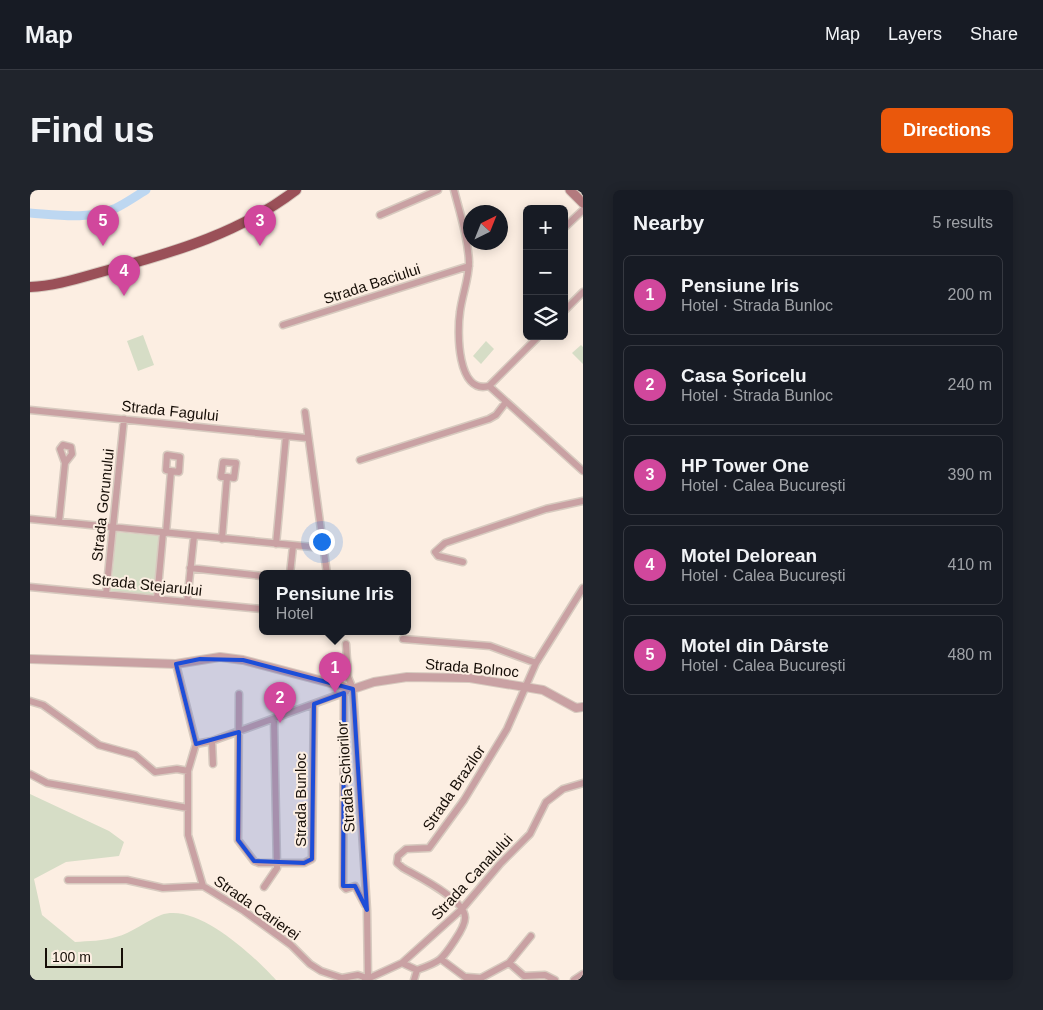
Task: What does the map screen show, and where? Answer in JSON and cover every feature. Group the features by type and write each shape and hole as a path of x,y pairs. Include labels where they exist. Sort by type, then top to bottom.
{"highway":[{"path":"30,287 75,279 197,245 244,223 296,190"}],"main road":[{"path":"570,190 583,202"}],"street":[{"path":"380,215 438,190"},
{"path":"454,190 468,252 469,266 458,325 462,363 471,383 481,388 489,386 535,340"},
{"path":"568,224 583,210"},
{"name":"Strada Baciului","path":"283,325 469,266"},
{"path":"568,307 583,292"},
{"path":"489,386 583,471"},
{"path":"360,460 489,419 496,415 506,402"},
{"name":"Strada Fagului","path":"30,410 307,438"},
{"path":"305,412 307,438 326,570"},
{"name":"Strada Gorunului","path":"106,594 124,419"},
{"path":"276,544 286,436"},
{"path":"59,522 65,463"},
{"path":"157,599 172,471"},
{"path":"222,539 227,478"},
{"path":"463,562 438,556 435,552 445,543 546,509 583,501"},
{"path":"30,520 323,548"},
{"path":"187,602 194,536"},
{"path":"290,570 293,546"},
{"path":"323,570 325,559"},
{"path":"190,568 259,576"},
{"name":"Strada Stejarului","path":"30,587 259,609"},
{"name":"Strada Brazilor","path":"462,909 447,894 402,868 397,863 398,856 406,848 428,848 452,816 507,729 536,663 583,588"},
{"path":"402,639 490,646 536,663"},
{"name":"Strada Schiorilor","path":"346,644 348,677 353,689 367,910 366,979"},
{"path":"30,658 176,664 220,657 243,660 353,689"},
{"path":"176,664 196,744 240,732 353,689"},
{"name":"Strada Bolnoc","path":"353,689 374,682 407,677 470,678 550,693 576,708 583,707"},
{"name":"Strada Schiorilor","path":"344,693 343,886 346,889 355,886 367,910"},
{"name":"Strada Bunloc","path":"239,694 238,840 254,861 304,864 312,859 314,704"},
{"path":"30,701 42,705 99,745 136,755 155,772 160,773 177,769 188,771"},
{"name":"Strada Bunloc","path":"274,720 277,863"},
{"path":"212,741 213,764"},
{"name":"Strada Carierei","path":"196,744 188,771 188,835 203,886 244,911 291,945 310,964 343,979 358,975 366,979"},
{"path":"30,774 47,783 188,808"},
{"name":"Strada Canalului","path":"366,979 402,963 462,909 500,864 530,834 546,802 563,789 583,783"},
{"path":"264,887 275,874 277,863"},
{"path":"68,880 126,880 163,888 203,886"},
{"path":"402,963 417,970 442,960 460,933 465,918 462,909"},
{"path":"442,960 468,979 481,978 509,963 531,936"},
{"path":"509,963 524,976 545,974 555,980"},
{"path":"414,980 417,970"},
{"path":"574,980 582,972"}],"highlighted area":[{"path":"200,659 243,660 353,689 367,910 355,886 343,886 344,693 314,704 312,859 304,863 254,861 238,840 239,732 196,744 176,664"}],"green space":[{"path":"143,335 154,365 138,371 127,341"},
{"path":"486,341 494,349 481,364 473,356"},
{"path":"581,345 583,347 583,364 572,353"},
{"path":"116,532 160,536 154,595 111,591"},
{"path":"30,794 109,831 124,842 119,856 66,862 34,879 42,915 75,942 116,937 128,933 161,915 175,913 191,916 224,934 239,945 276,980 30,980"}],"waterway":[{"path":"30,213 73,216 106,212 146,190"}],"place":[{"name":"Motel din Dârste","path":"103,246"},
{"name":"HP Tower One","path":"260,246"},
{"name":"Motel Delorean","path":"124,296"},
{"name":"Pensiune Iris","path":"335,693"},
{"name":"Casa Șoricelu","path":"280,723"}]}
